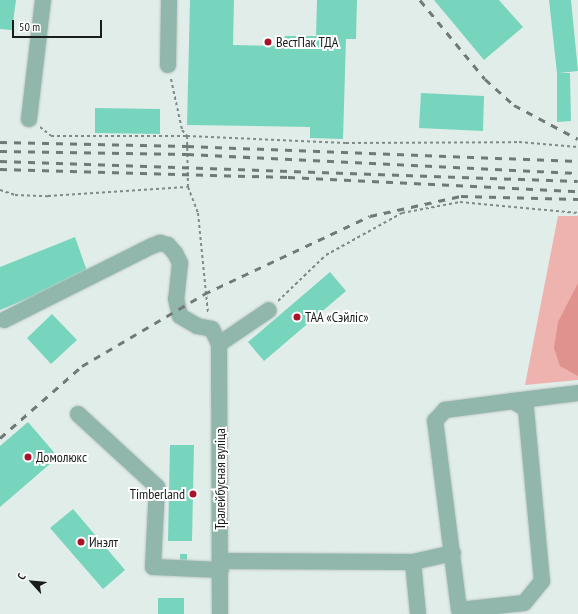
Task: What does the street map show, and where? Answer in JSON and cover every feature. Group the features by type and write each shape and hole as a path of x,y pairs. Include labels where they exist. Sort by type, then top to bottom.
{"street":[{"path":"29,119 43,0"},
{"path":"168,65 169,0"},
{"path":"4,320 160,243 168,245 180,263 176,299 180,316 197,326 212,329 219,344 269,310"},
{"name":"Тралейбусная вуліца","path":"219,344 220,614"},
{"path":"512,401 526,409 542,581 524,603 459,610 453,553 435,421 445,410 512,401 578,393"},
{"path":"78,414 157,487 153,567 413,562 453,553"},
{"path":"413,562 418,614"}],"path":[{"path":"168,65 182,130 187,136 188,187 198,213 204,294 212,329"},
{"path":"29,119 51,136 187,136 346,143 520,142 578,147"},
{"path":"0,190 16,195 48,196 188,187"},
{"path":"269,310 326,255 402,213 460,202 578,213"}],"shaded area":[{"path":"558,216 578,216 578,380 525,385"},
{"path":"578,283 578,376 560,366 554,348 558,322"}],"building":[{"path":"0,0 16,0 12,30 0,29"},
{"path":"190,0 234,0 233,45 284,46 285,36 316,36 317,0 357,0 356,39 346,39 343,139 310,138 310,127 187,125"},
{"path":"434,0 499,0 523,27 484,60"},
{"path":"549,0 571,0 578,71 559,73 570,73 571,121 557,122 557,73"},
{"path":"421,93 484,96 483,131 419,128"},
{"path":"95,108 160,109 160,134 95,133"},
{"path":"75,237 88,274 0,310 0,267"},
{"name":"ТАА «Сэйліс»","path":"330,272 346,291 264,361 248,342"},
{"path":"52,314 77,340 51,364 27,338"},
{"path":"28,422 58,457 0,507 0,446"},
{"path":"170,445 194,445 192,541 168,541"},
{"path":"73,509 125,570 103,589 50,528"},
{"path":"180,554 187,554 187,562 180,562"},
{"path":"158,598 184,598 184,614 158,614"}],"railway":[{"path":"420,0 485,79 514,105 578,139"},
{"path":"0,142 187,146 578,161"},
{"path":"0,151 187,154 578,173"},
{"path":"0,161 578,181"},
{"path":"0,169 288,177 578,191"},
{"path":"0,438 82,366 204,294 370,216 461,196 578,199"}],"place":[{"name":"ВестПак ТДА","path":"268,42"},
{"name":"ТАА «Сэйліс»","path":"297,317"},
{"name":"Домолюкс","path":"28,457"},
{"name":"Timberland","path":"193,494"},
{"name":"Инэлт","path":"81,542"}]}
